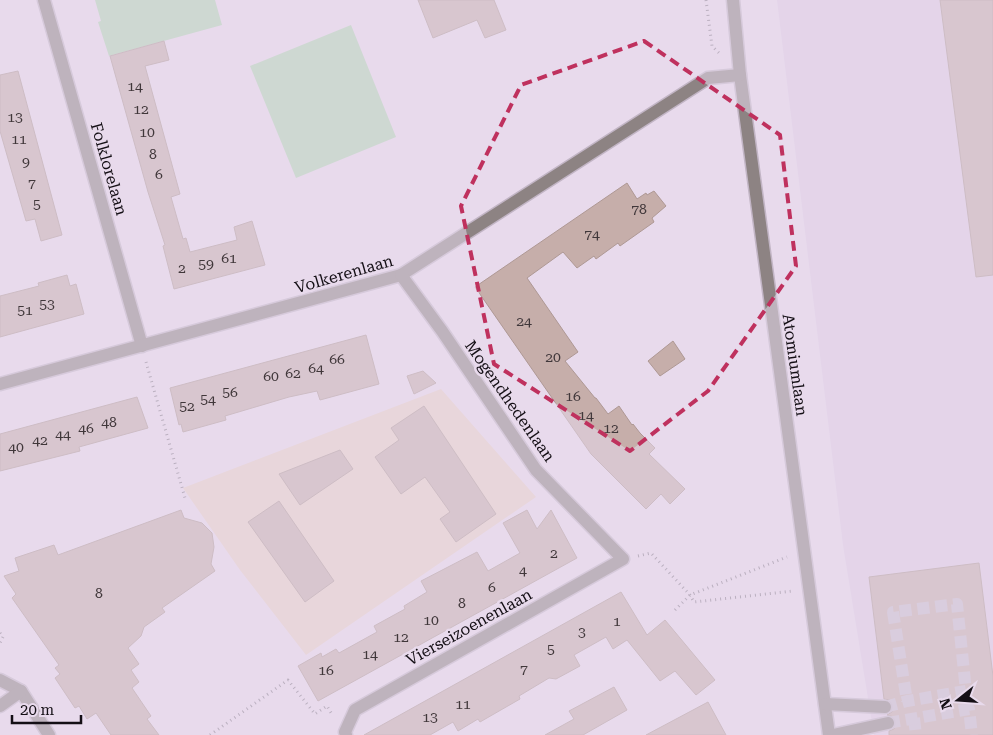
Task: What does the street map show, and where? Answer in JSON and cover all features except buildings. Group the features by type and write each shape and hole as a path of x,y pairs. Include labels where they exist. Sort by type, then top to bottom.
{"street":[{"name":"Folklorelaan","path":"44,0 142,346"},
{"name":"Atomiumlaan","path":"733,0 740,75 829,735"},
{"name":"Volkerenlaan","path":"0,384 401,275 708,78 740,75"},
{"name":"Mogendhedenlaan","path":"401,275 442,331 536,470 623,559"},
{"name":"Vierseizoenenlaan","path":"346,734 355,710 623,559"},
{"path":"0,680 21,691 49,735"},
{"path":"0,706 21,691"},
{"path":"825,704 885,707"},
{"path":"833,735 888,723"}],"path":[{"path":"706,0 712,46 740,75"},
{"path":"142,346 185,498"},
{"path":"675,610 690,595 804,550"},
{"path":"623,559 651,553 690,595 694,602 809,589"},
{"path":"0,633 3,638 0,643"},
{"path":"210,735 288,680 315,714 327,706 346,734"}],"highlighted area":[{"path":"644,41 780,135 796,266 708,391 630,451 494,364 461,206 521,85"}],"shaded area":[{"path":"777,0 993,0 993,735 874,735 843,545"},
{"path":"441,389 536,497 306,655 240,570 183,488"}],"green space":[{"path":"95,0 215,0 222,25 109,56 98,22 101,21"},
{"path":"351,25 396,137 296,178 250,66"}],"tunnel":[{"path":"885,707 907,701 966,691 957,604 893,612 907,701"},
{"path":"888,723 969,709 972,735"},
{"path":"914,718 916,735"}]}
